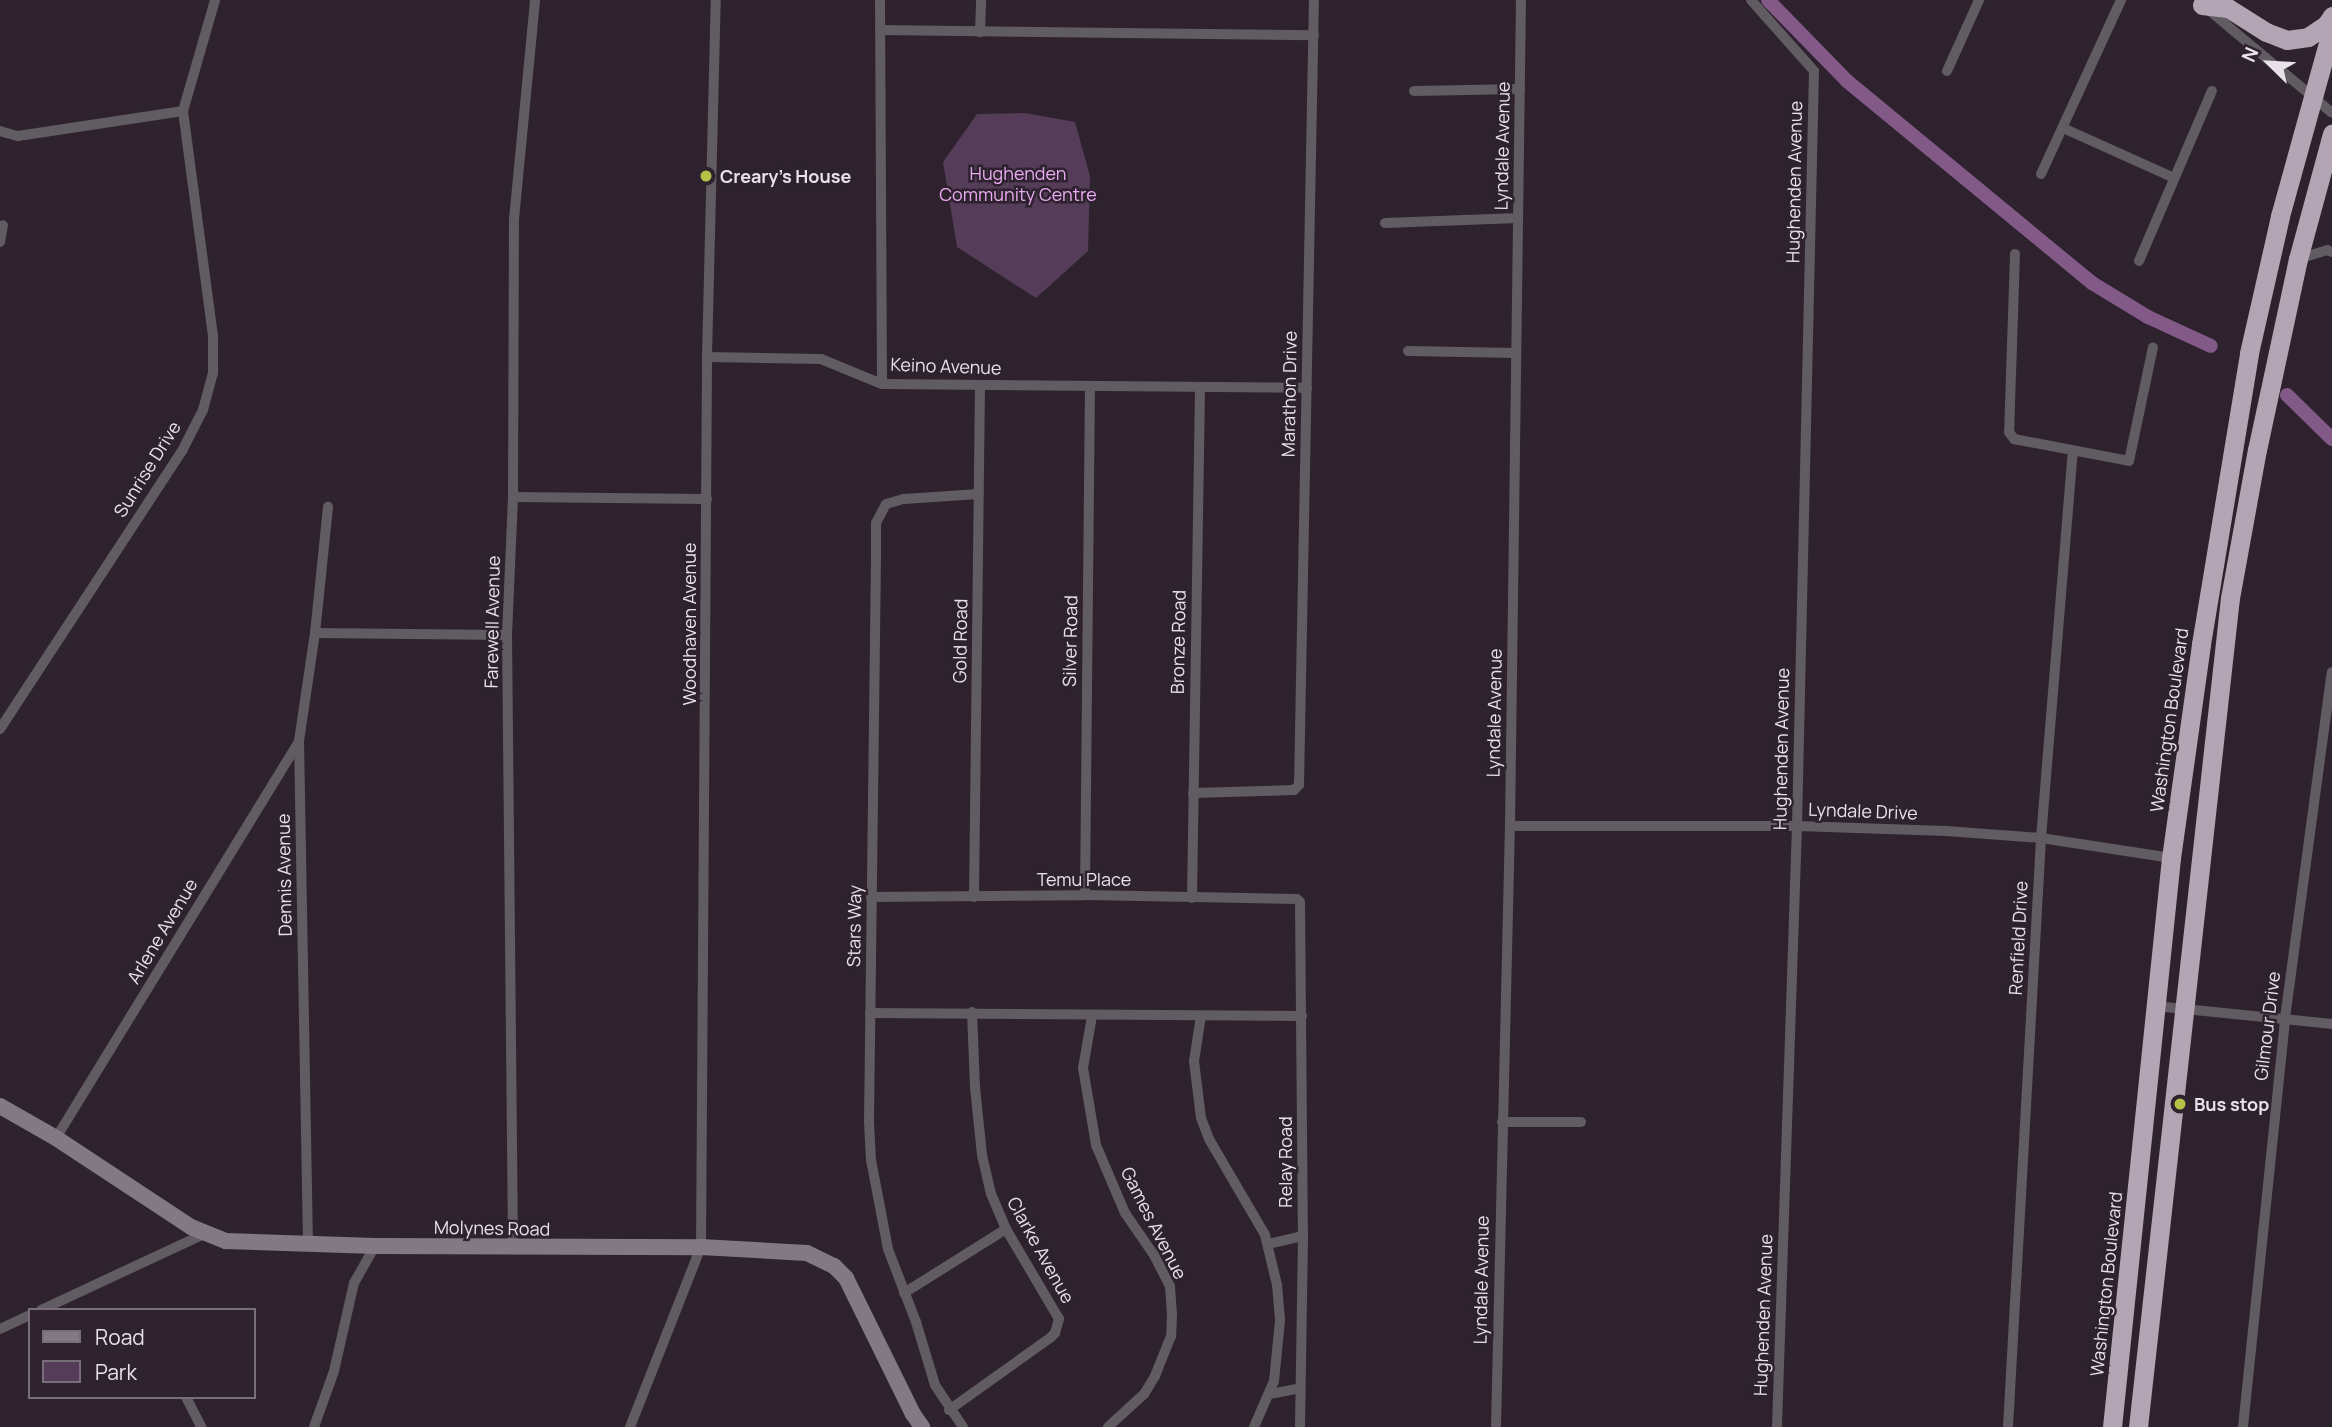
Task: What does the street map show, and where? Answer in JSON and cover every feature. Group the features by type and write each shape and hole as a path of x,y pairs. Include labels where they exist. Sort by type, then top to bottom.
{"highway":[{"path":"2199,2 2228,8 2266,32 2287,40 2308,37 2326,25 2332,16"},
{"name":"Washington Boulevard","path":"2112,1427 2171,858 2201,644 2247,365 2280,216 2332,29"},
{"path":"2137,1427 2230,598 2257,450 2298,259 2332,134"}],"main road":[{"name":"Molynes Road","path":"0,1106 56,1138 135,1193 204,1234 237,1242 375,1246 701,1248 807,1253 834,1266 846,1278 913,1414 922,1427"}],"street":[{"path":"0,131 18,136 183,111 215,0"},
{"name":"Farewell Avenue","path":"513,1246 507,635 513,497 514,219 535,0"},
{"name":"Woodhaven Avenue","path":"701,1248 708,357 716,0"},
{"name":"Keino Avenue","path":"880,0 882,384 1307,388"},
{"path":"980,32 981,0"},
{"name":"Marathon Drive","path":"1194,793 1297,788 1314,0"},
{"name":"Lyndale Avenue","path":"1496,1427 1510,826 1521,0"},
{"name":"Hughenden Avenue","path":"1751,0 1814,71 1797,827 1777,1427"},
{"path":"1947,71 1979,0"},
{"path":"2042,174 2121,0"},
{"path":"2199,2 2332,113"},
{"path":"880,30 1314,35"},
{"path":"1414,91 1520,89"},
{"path":"2139,261 2211,91"},
{"name":"Sunrise Drive","path":"0,729 183,449 203,410 213,373 212,336 183,111"},
{"path":"2063,128 2174,178"},
{"path":"1385,223 1518,218"},
{"path":"0,242 3,225"},
{"path":"2298,259 2327,250 2332,252"},
{"path":"2015,254 2009,432 2014,439 2125,462 2131,459 2153,347"},
{"path":"1408,351 1516,353"},
{"path":"708,357 821,359 882,384"},
{"name":"Gold Road","path":"974,897 980,385"},
{"name":"Silver Road","path":"1085,895 1090,386"},
{"name":"Bronze Road","path":"1192,898 1200,387"},
{"name":"Renfield Drive","path":"2008,1427 2041,838 2073,451"},
{"name":"Stars Way","path":"963,1427 935,1385 888,1249 871,1160 870,1013 876,523 882,508 893,500 979,495"},
{"path":"513,497 707,499"},
{"name":"Dennis Avenue","path":"308,1245 299,741 316,633 328,507"},
{"path":"316,633 507,635"},
{"name":"Gilmour Drive","path":"2243,1427 2285,1018 2332,672"},
{"name":"Arlene Avenue","path":"56,1138 299,741"},
{"name":"Lyndale Drive","path":"1510,826 1797,827 2041,838 2171,858"},
{"name":"Temu Place","path":"872,897 1085,895 1297,899"},
{"name":"Relay Road","path":"1297,899 1302,906 1303,1236 1300,1427"},
{"path":"2155,1006 2332,1024"},
{"name":"Clarke Avenue","path":"950,1410 1050,1338 1058,1326 1055,1310 1006,1229 991,1194 982,1155 972,1012"},
{"path":"870,1013 1302,1016"},
{"name":"Games Avenue","path":"1092,1016 1083,1068 1096,1145 1125,1213 1154,1255 1170,1286 1172,1313 1171,1336 1155,1376 1144,1394 1108,1427"},
{"path":"1201,1016 1194,1060 1201,1118 1209,1139 1268,1244 1277,1285 1280,1320 1277,1363 1270,1394 1254,1427"},
{"path":"1502,1122 1581,1122"},
{"path":"904,1293 1006,1229"},
{"path":"45,1308 204,1234"},
{"path":"1268,1244 1303,1236"},
{"path":"314,1427 334,1371 354,1283 375,1246"},
{"path":"630,1427 701,1248"},
{"path":"0,1329 28,1316"},
{"path":"1270,1394 1300,1388"},
{"path":"187,1399 201,1427"}],"green space":[{"name":"Hughenden Community Centre","path":"1025,113 1075,122 1090,176 1088,251 1036,298 957,247 943,162 977,114"}],"waterway":[{"path":"1768,0 1847,81 2092,283 2148,317 2211,346"},
{"path":"2287,395 2332,439"}],"place":[{"name":"Creary's House","path":"706,176"},
{"name":"Bus stop","path":"2180,1104"}]}
